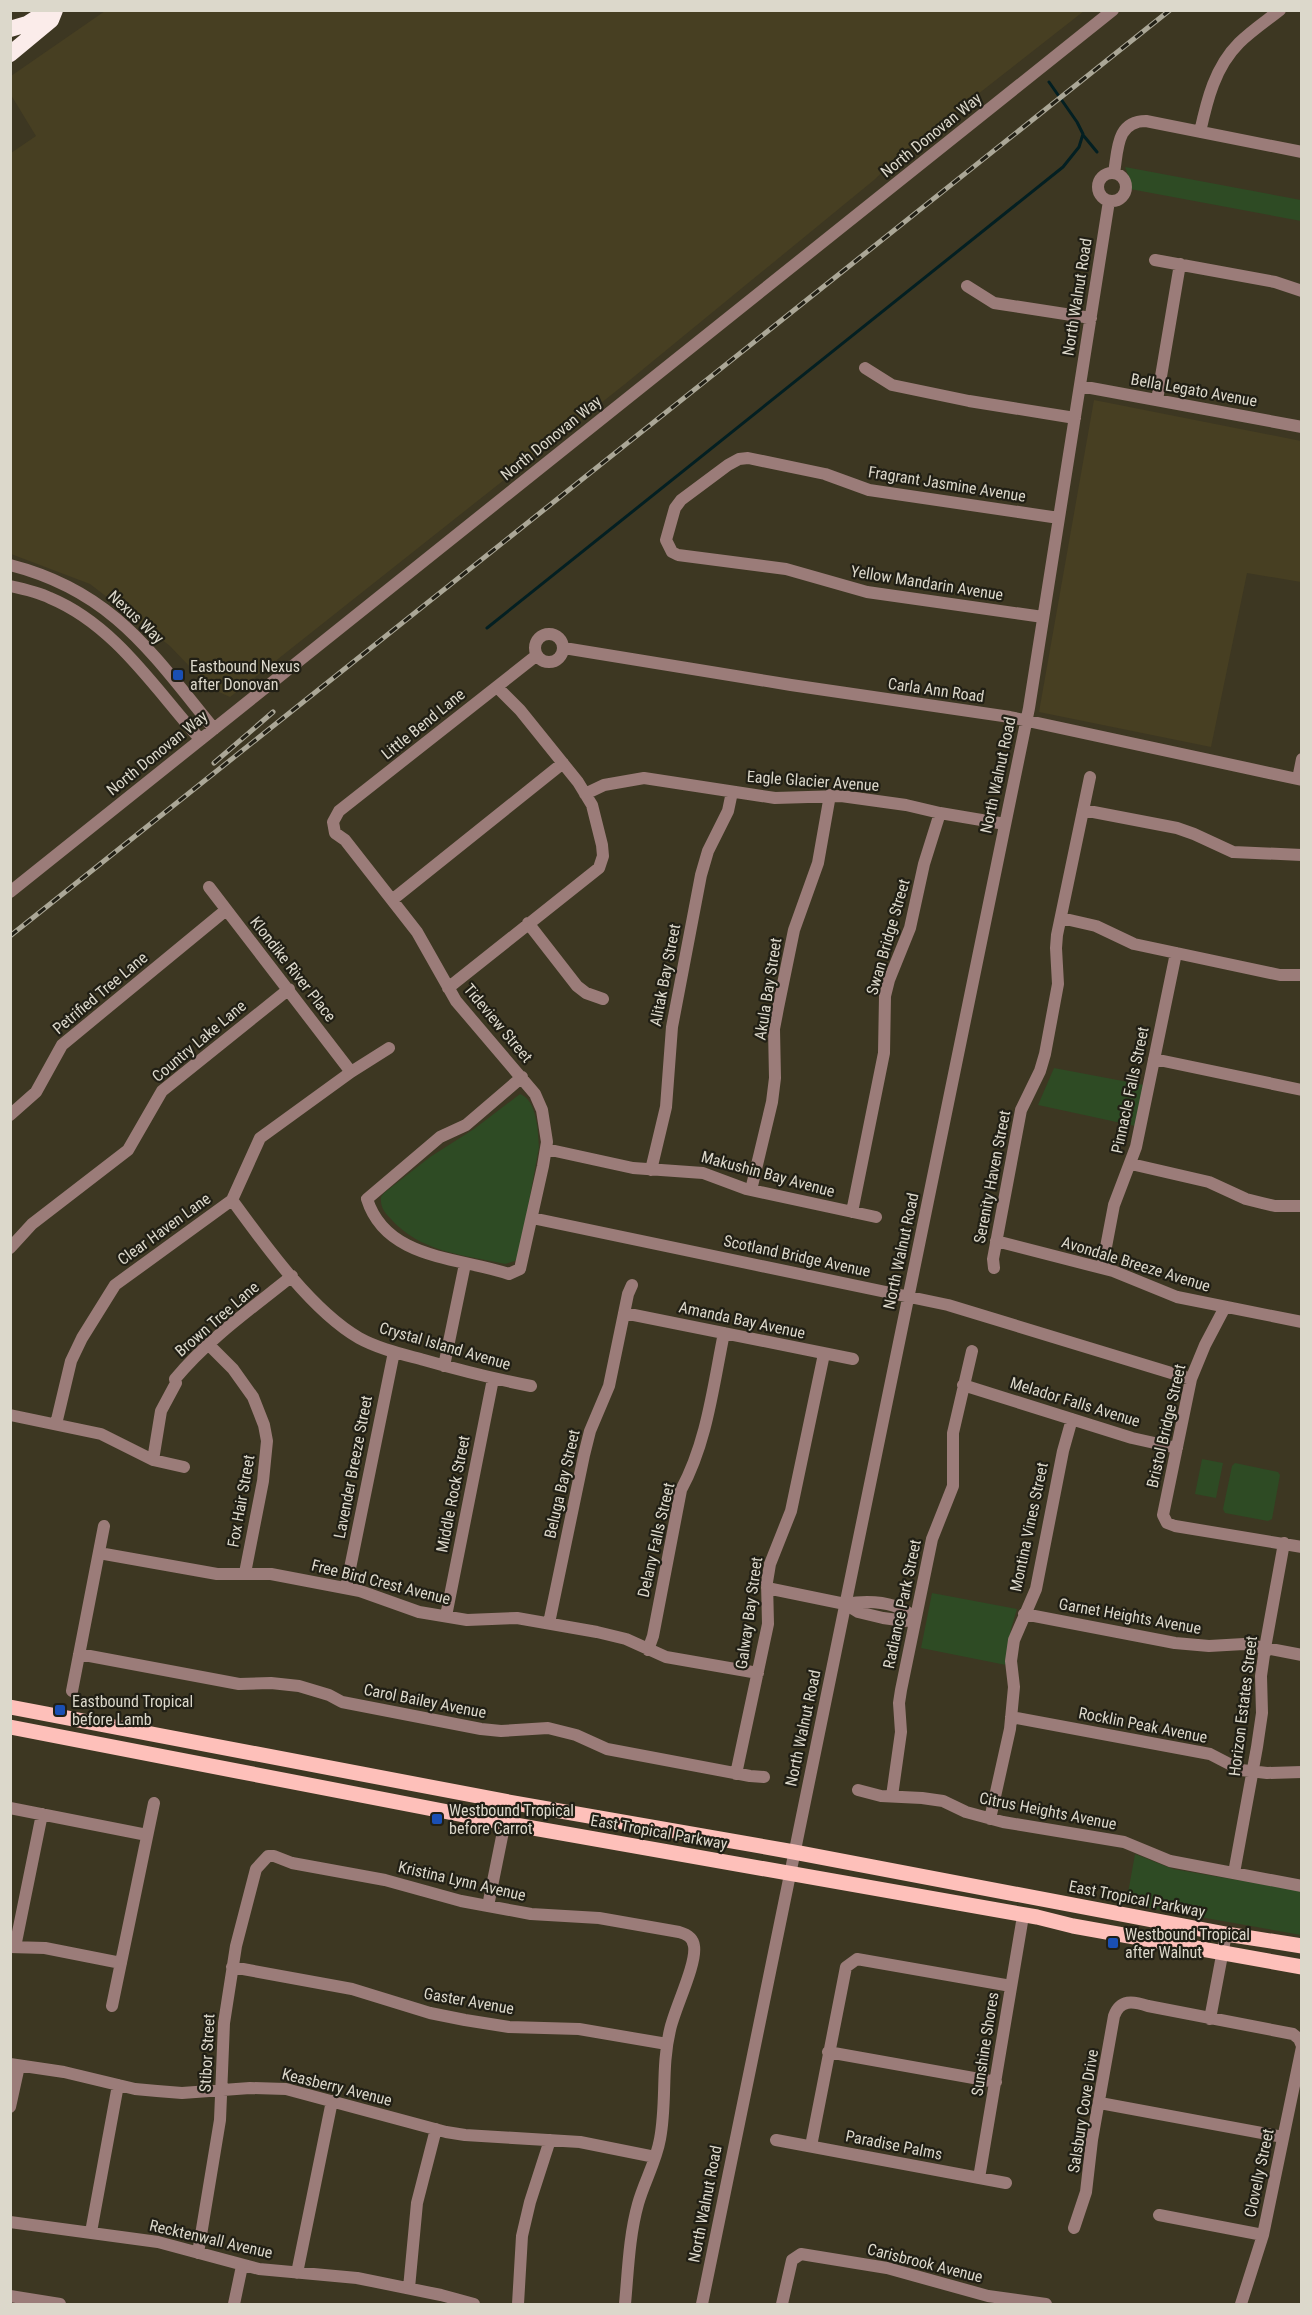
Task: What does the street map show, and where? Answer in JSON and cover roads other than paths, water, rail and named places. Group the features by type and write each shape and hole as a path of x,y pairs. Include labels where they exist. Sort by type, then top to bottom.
{"highway":[{"path":"10,29 27,24 49,10"},
{"path":"10,54 51,20 55,10"}],"main road":[{"name":"East Tropical Parkway","path":"10,1707 509,1802 1302,1946"},
{"name":"East Tropical Parkway","path":"10,1727 505,1823 1037,1917 1222,1954 1302,1967"}],"street":[{"name":"North Donovan Way","path":"10,892 1113,10"},
{"path":"1280,10 1239,43 1228,56 1210,90 1200,132 1300,152 1302,138"},
{"name":"North Walnut Road","path":"702,2304 1026,721 1109,201 1100,194 1098,184 1104,176 1114,173 1125,128 1136,121 1200,132"},
{"path":"1109,201 1119,200 1126,187 1123,178 1114,173"},
{"path":"1155,260 1275,282 1302,291"},
{"path":"1157,400 1180,264"},
{"path":"967,286 994,303 1091,318"},
{"path":"865,368 892,385 969,401 1075,418"},
{"name":"Bella Legato Avenue","path":"1080,386 1302,427"},
{"name":"Fragrant Jasmine Avenue","path":"668,547 666,540 675,508 681,500 728,465 739,459 748,458 825,474 869,490 1059,518"},
{"name":"Yellow Mandarin Avenue","path":"668,547 678,555 786,569 867,592 1043,617"},
{"name":"Nexus Way","path":"10,565 33,571 62,583 86,595 107,610 147,647 214,729"},
{"name":"Nexus Way","path":"10,586 52,598 114,640 200,739"},
{"name":"Carla Ann Road","path":"537,655 535,646 543,635 557,636 564,648 1026,721 1300,779"},
{"path":"537,655 544,661 553,662 561,657 564,648"},
{"name":"Little Bend Lane","path":"333,822 339,811 537,655"},
{"path":"448,988 599,868 601,862 602,845 592,805 563,763 520,710 497,687"},
{"path":"1300,779 1302,759"},
{"path":"392,900 563,763"},
{"name":"Serenity Haven Street","path":"994,1268 996,1241 1022,1110 1040,1071 1045,1054 1058,984 1056,948 1090,777"},
{"name":"Eagle Glacier Avenue","path":"585,794 604,785 644,778 776,798 830,795 906,805 1005,824"},
{"name":"Alitak Bay Street","path":"651,1170 666,1107 672,1027 701,876 708,851 728,811 732,792"},
{"name":"Akula Bay Street","path":"751,1190 772,1102 775,1078 774,1029 778,1008 794,930 818,863 830,795"},
{"path":"1083,810 1177,828 1233,852 1302,855"},
{"name":"Swan Bridge Street","path":"852,1212 884,1053 885,996 910,928 924,864 940,813"},
{"name":"Tideview Street","path":"333,822 335,833 345,840 429,950 456,1001 522,1077 535,1094 542,1110 547,1129 546,1149 520,1269 509,1274 465,1264"},
{"name":"Klondike River Place","path":"208,887 351,1072"},
{"name":"Petrified Tree Lane","path":"10,1115 36,1092 62,1046 226,910"},
{"path":"1061,918 1096,926 1134,944 1280,975 1302,975"},
{"path":"528,923 577,986 586,993 603,999"},
{"name":"Pinnacle Falls Street","path":"1102,1268 1114,1205 1136,1147 1176,953"},
{"name":"Country Lake Lane","path":"10,1248 32,1224 128,1150 162,1091 289,989"},
{"name":"Clear Haven Lane","path":"56,1424 71,1361 82,1338 115,1286 232,1200 260,1138 351,1072 389,1048"},
{"path":"1154,1059 1302,1090"},
{"path":"444,1366 465,1264 429,1255 394,1237 371,1213 367,1199 440,1137 466,1125 522,1077"},
{"name":"Makushin Bay Avenue","path":"546,1149 651,1170 703,1173 751,1190 876,1217"},
{"path":"1131,1164 1209,1182 1246,1199 1262,1203 1275,1206 1302,1206"},
{"name":"Crystal Island Avenue","path":"232,1200 292,1276 334,1320 357,1337 394,1352 493,1379 531,1386"},
{"name":"Scotland Bridge Avenue","path":"532,1218 908,1296 973,1312 1191,1379"},
{"name":"Avondale Breeze Avenue","path":"996,1241 1102,1268 1168,1294 1302,1322"},
{"name":"Brown Tree Lane","path":"153,1460 161,1411 176,1383 175,1379 208,1344 292,1276"},
{"name":"Beluga Bay Street","path":"549,1623 584,1455 590,1431 609,1386 632,1285"},
{"name":"Bristol Bridge Street","path":"1225,1307 1205,1345 1191,1379 1163,1515 1167,1523 1175,1526 1284,1544"},
{"name":"Amanda Bay Avenue","path":"624,1313 853,1359"},
{"name":"Delany Falls Street","path":"648,1650 653,1636 681,1490 695,1462 703,1438 724,1333"},
{"name":"Fox Hair Street","path":"208,1344 233,1369 253,1397 264,1425 267,1441 263,1481 245,1573"},
{"name":"Radiance Park Street","path":"892,1796 901,1732 900,1696 932,1539 953,1486 953,1433 972,1351"},
{"name":"Lavender Breeze Street","path":"345,1588 394,1352"},
{"name":"Galway Bay Street","path":"736,1774 768,1624 767,1588 770,1564 791,1511 824,1354"},
{"name":"Middle Rock Street","path":"446,1616 493,1379"},
{"name":"Melador Falls Avenue","path":"963,1385 1132,1438 1177,1448"},
{"path":"10,1415 101,1434 153,1460 184,1467"},
{"name":"Montina Vines Street","path":"990,1819 1011,1717 1014,1687 1011,1661 1014,1640 1036,1589 1063,1451 1072,1419"},
{"path":"72,1691 104,1526"},
{"path":"1284,1544 1302,1547"},
{"name":"Horizon Estates Street","path":"1234,1873 1262,1713 1261,1676 1284,1544"},
{"name":"Free Bird Crest Avenue","path":"99,1553 218,1574 271,1574 373,1594 405,1609 446,1616 481,1621 517,1618 549,1623 617,1636 666,1657 758,1672"},
{"path":"767,1588 845,1604 858,1612 883,1618 905,1621 915,1618"},
{"name":"Garnet Heights Avenue","path":"1024,1614 1175,1643 1209,1646 1244,1644 1302,1655"},
{"name":"Carol Bailey Avenue","path":"79,1654 239,1684 271,1683 300,1686 329,1695 342,1702 481,1729 501,1731 548,1728 576,1735 607,1749 736,1774 764,1777"},
{"name":"Rocklin Peak Avenue","path":"1011,1717 1210,1754 1240,1770 1302,1772"},
{"name":"Citrus Heights Avenue","path":"858,1790 942,1801 966,1812 990,1819 1124,1842 1170,1861 1302,1886"},
{"path":"488,1906 509,1802"},
{"path":"112,2006 154,1803"},
{"path":"10,1808 147,1835"},
{"path":"42,1814 13,1947 45,1948 121,1963"},
{"name":"Kristina Lynn Avenue","path":"264,1859 274,1856 292,1863 385,1880 461,1901 531,1914 623,1921 687,1934 694,1948 693,1956 667,2044"},
{"name":"Stibor Street","path":"198,2253 217,2141 222,2090 224,2023 232,1966 256,1869 264,1859"},
{"name":"Sunshine Shores","path":"979,2178 1023,1916"},
{"path":"1226,1934 1210,2019 1293,2034 1301,2044"},
{"path":"811,2146 846,1967 851,1962 857,1959 1011,1986"},
{"name":"Gaster Avenue","path":"232,1966 352,1989 430,2013 465,2020 509,2027 579,2029 667,2044"},
{"name":"Salsbury Cove Drive","path":"1074,2228 1086,2192 1092,2139 1114,2016 1119,2006 1136,2002 1210,2019"},
{"path":"625,2304 634,2219 655,2157 664,2115 664,2064 667,2044"},
{"name":"Clovelly Street","path":"1241,2304 1263,2235 1301,2044"},
{"path":"828,2052 996,2082"},
{"path":"10,2107 15,2065"},
{"name":"Keasberry Avenue","path":"15,2065 64,2072 118,2085 182,2093 286,2089 436,2130 465,2135 580,2142 655,2157"},
{"path":"91,2232 118,2085"},
{"path":"297,2273 332,2101"},
{"path":"1100,2103 1283,2137"},
{"path":"409,2288 417,2203 436,2130"},
{"path":"518,2304 521,2245 526,2218 550,2140"},
{"name":"Paradise Palms","path":"776,2140 1006,2183"},
{"path":"1160,2215 1263,2235"},
{"name":"Recktenwall Avenue","path":"10,2223 158,2242 242,2266 357,2278 474,2304"},
{"name":"Carisbrook Avenue","path":"783,2304 790,2267 797,2254 887,2268 988,2296 1047,2304"},
{"path":"234,2304 242,2266"},
{"path":"10,2296 60,2304"}],"waterway":[{"path":"487,628 1063,167 1079,147 1083,134 1049,82"},
{"path":"1083,135 1097,152"}],"railway":[{"path":"10,936 1170,10"},
{"path":"214,763 273,712"}],"place":[{"name":"Eastbound Nexus after Donovan","path":"178,675"},
{"name":"Eastbound Tropical before Lamb","path":"60,1710"},
{"name":"Westbound Tropical before Carrot","path":"437,1819"},
{"name":"Westbound Tropical after Walnut","path":"1113,1943"}]}
